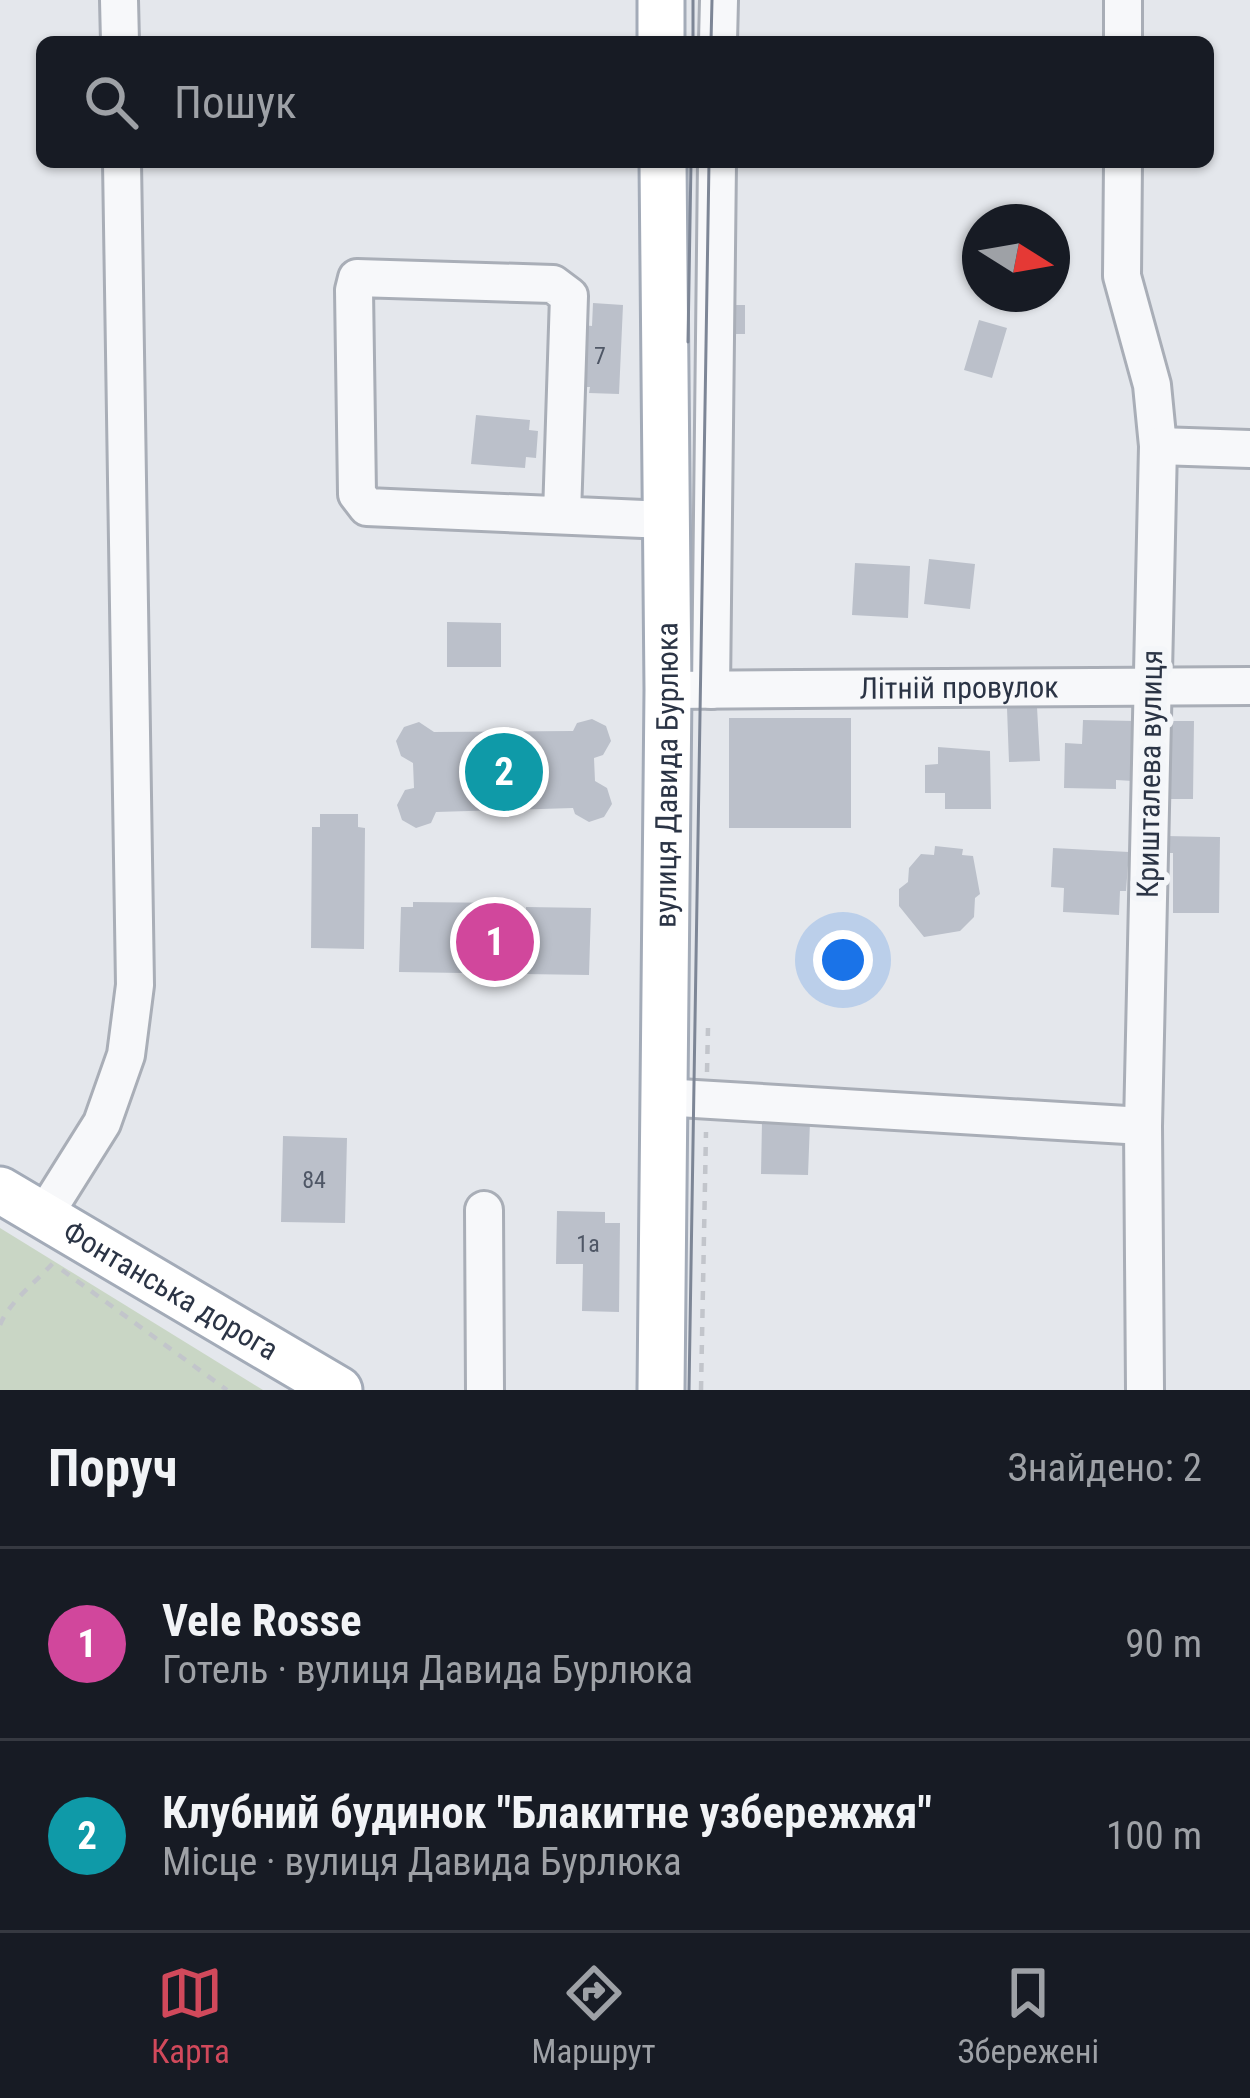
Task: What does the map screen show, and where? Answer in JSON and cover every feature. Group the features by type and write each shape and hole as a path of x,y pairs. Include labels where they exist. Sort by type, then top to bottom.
{"main road":[{"path":"661,0 662,36"},
{"name":"вулиця Давида Бурлюка","path":"661,1390 684,1098 689,690 666,520 662,168"},
{"name":"Фонтанська дорога","path":"0,1190 58,1239 339,1390"}],"street":[{"path":"119,0 120,36"},
{"path":"718,0 718,36"},
{"path":"1123,0 1123,36"},
{"path":"58,1239 126,1054 135,985 122,168"},
{"path":"689,690 717,168"},
{"name":"Кришталева вулиця","path":"1123,168 1122,276 1153,385 1158,446 1143,1126 1144,1390"},
{"path":"562,515 569,296 562,288 530,283 357,278 360,502 367,507 666,520"},
{"path":"1158,446 1250,449"},
{"name":"Літній провулок","path":"689,690 1250,686"},
{"path":"684,1098 1143,1126"},
{"path":"484,1210 485,1390"}],"path":[{"path":"701,1390 684,1098 708,1028"},
{"path":"0,1325 13,1302 29,1292 58,1239 227,1390"}],"green space":[{"path":"0,1228 263,1390 0,1390"}],"building":[{"path":"593,303 623,305 619,394 589,393 590,387 579,387 582,325 592,326"},
{"path":"733,305 745,305 745,334 734,334"},
{"path":"979,320 1007,328 992,378 964,370"},
{"path":"476,415 530,420 529,430 538,431 536,458 526,457 525,468 471,464"},
{"path":"929,559 975,564 970,609 924,604"},
{"path":"855,563 910,566 908,618 852,615"},
{"path":"447,622 501,623 501,667 447,667"},
{"path":"1037,707 1040,761 1009,762 1007,708"},
{"path":"729,718 851,718 851,828 729,828"},
{"path":"592,719 606,726 611,741 603,755 594,758 595,781 607,788 612,804 604,817 589,822 573,808 436,812 431,823 416,828 402,820 397,805 405,790 414,788 413,763 401,756 396,741 404,727 419,722 434,732 573,731 577,723"},
{"path":"1083,720 1135,721 1133,781 1116,780 1116,789 1064,788 1065,743 1082,744"},
{"path":"1161,721 1194,721 1193,799 1161,799"},
{"path":"938,747 990,751 991,809 945,809 945,793 925,793 925,765 938,764"},
{"path":"320,814 358,814 358,827 365,828 364,949 311,948 312,827 320,827"},
{"path":"1165,836 1220,837 1219,913 1173,913 1173,853 1165,853"},
{"path":"935,846 963,849 962,855 973,856 980,894 975,898 974,917 960,931 924,937 899,906 899,889 908,882 909,868 921,854 934,855"},
{"path":"1053,848 1129,852 1119,915 1063,912 1064,888 1051,887"},
{"path":"413,902 515,903 514,912 526,912 526,907 591,908 589,975 399,972 401,907 413,907"},
{"path":"762,1121 810,1122 808,1175 761,1174"},
{"path":"283,1136 347,1138 345,1223 281,1222"},
{"path":"557,1211 605,1212 605,1223 620,1223 619,1312 582,1311 583,1264 556,1264"}],"tram line":[{"path":"693,0 693,36"},
{"path":"711,36 712,0"},
{"path":"688,342 691,168"},
{"path":"689,1390 709,168"}],"place":[{"name":"Клубний будинок \"Блакитне узбережжя\"","path":"504,772"},
{"name":"Vele Rosse","path":"495,942"}]}
